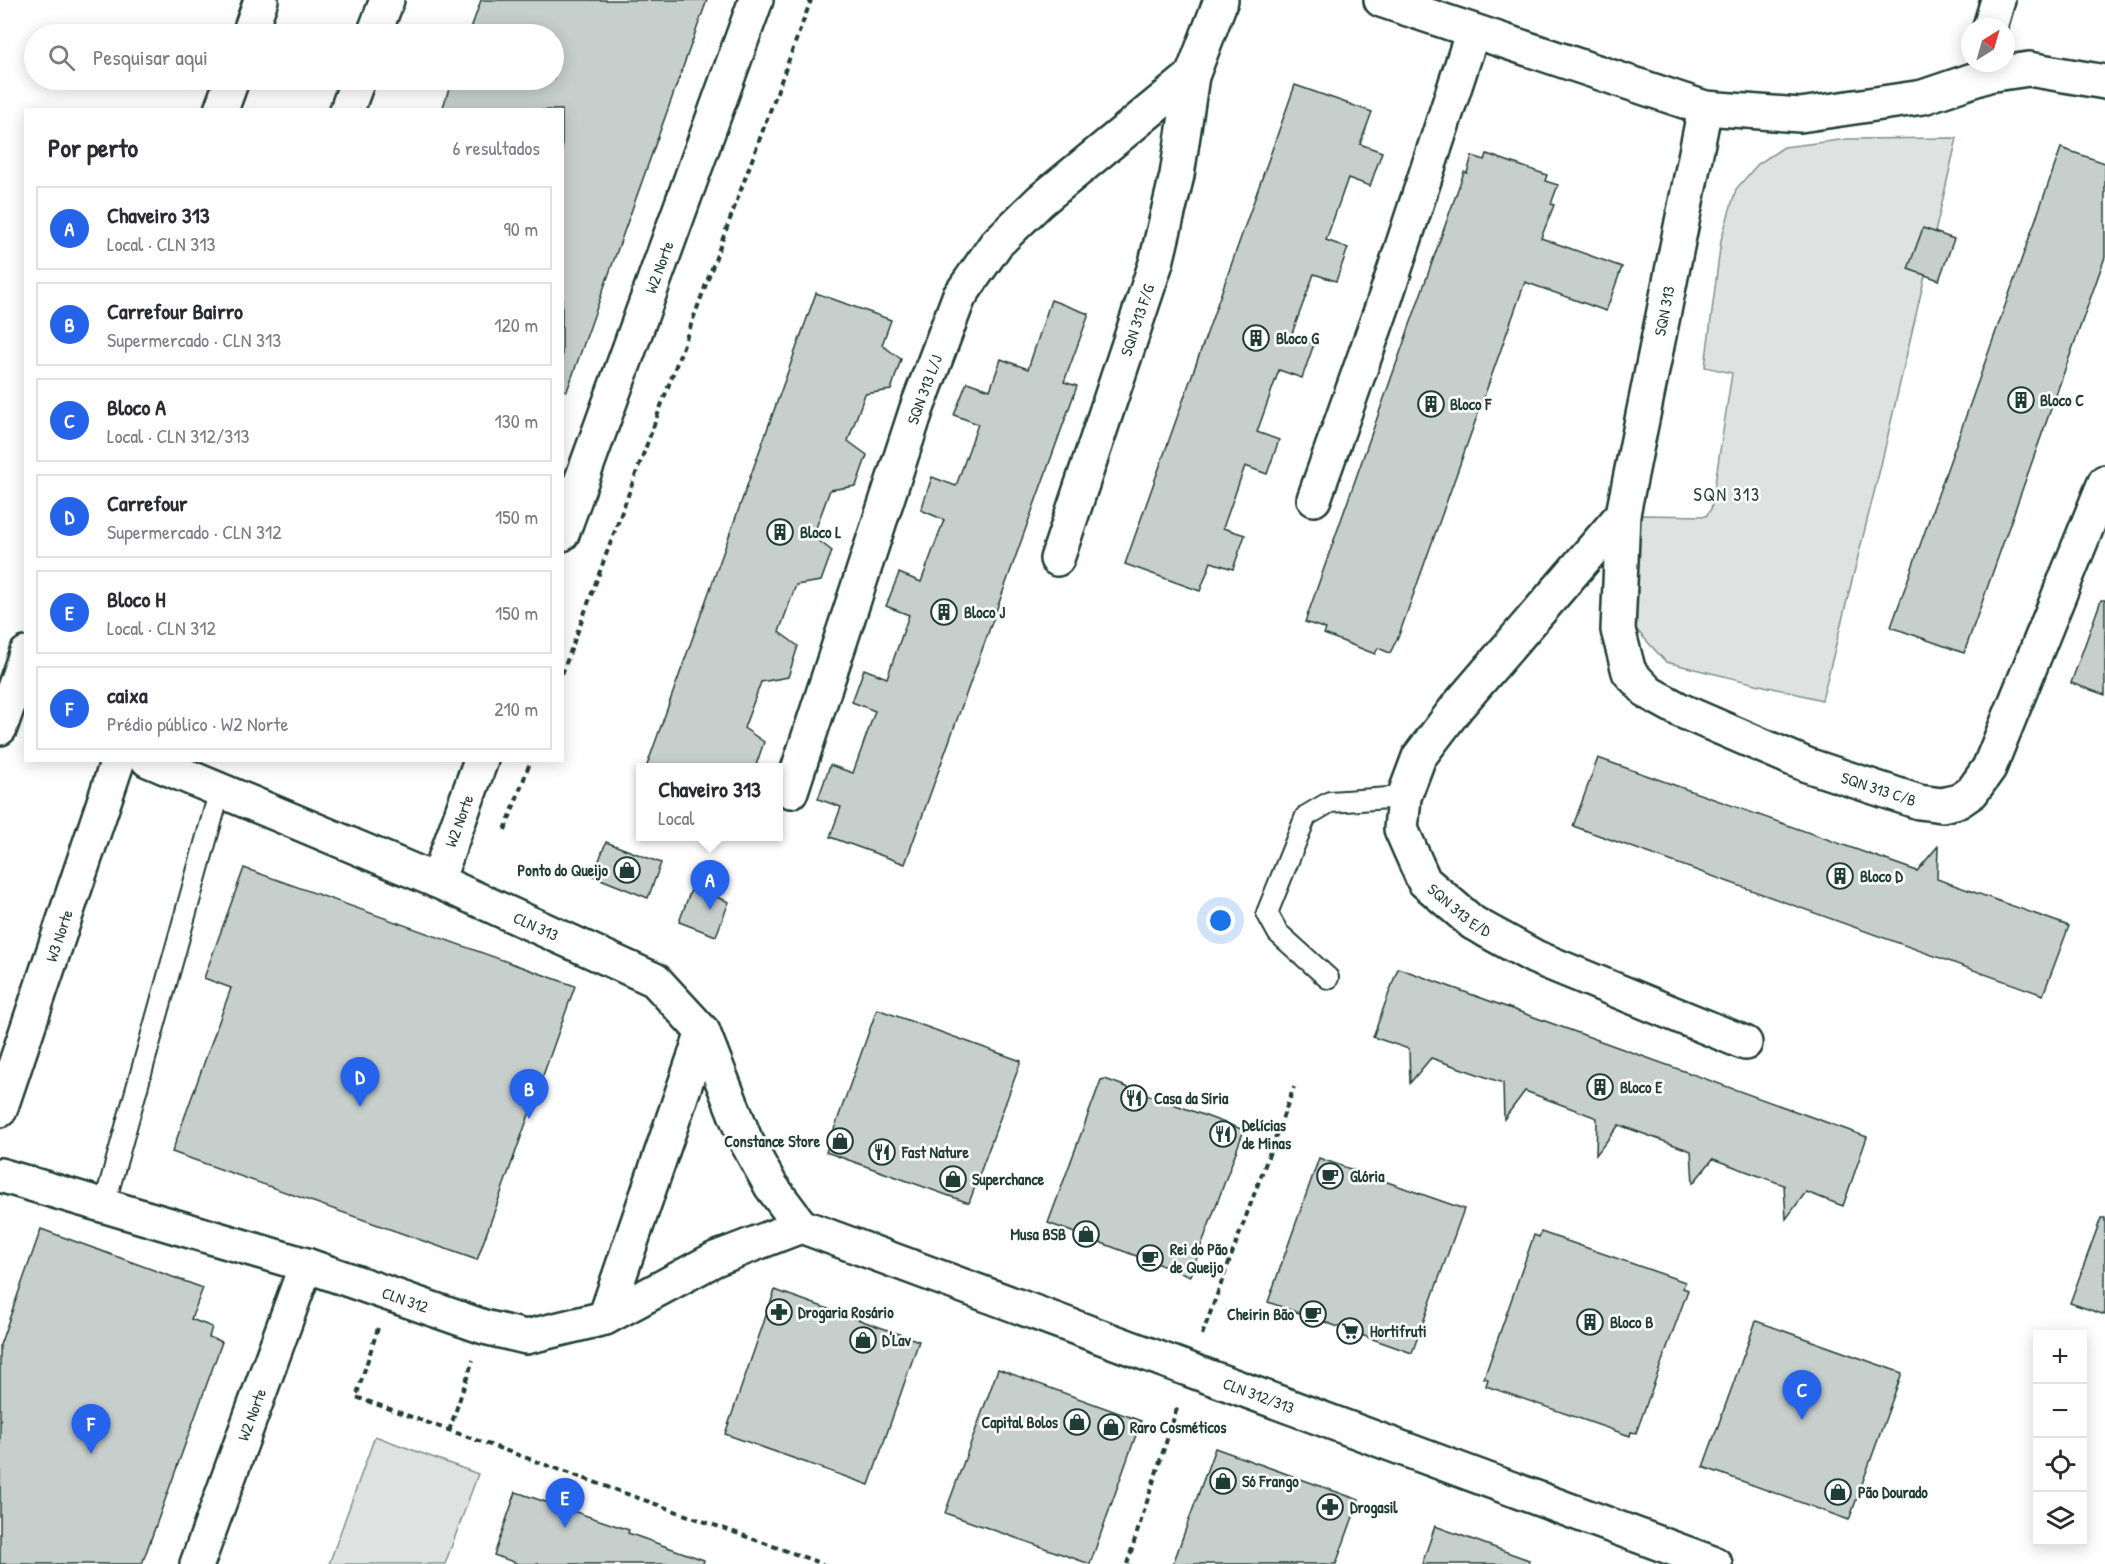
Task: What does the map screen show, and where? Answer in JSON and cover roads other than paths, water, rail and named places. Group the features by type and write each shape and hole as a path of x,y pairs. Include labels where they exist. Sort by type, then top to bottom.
{"street":[{"path":"253,24 261,0"},
{"path":"378,24 387,0"},
{"name":"W2 Norte","path":"564,528 756,0"},
{"path":"1192,76 1221,0"},
{"path":"1381,0 1705,108 1800,115 1923,97 1981,72"},
{"path":"1993,18 1998,0"},
{"path":"1314,499 1384,302 1473,31"},
{"path":"2015,69 2029,69 2105,82"},
{"name":"SQN 313 F/G","path":"1057,559 1156,263 1177,175 1192,76"},
{"name":"SQN 313 L/J","path":"791,791 917,408 959,297 996,244 1040,201 1192,76"},
{"path":"222,108 228,90"},
{"path":"348,108 354,90"},
{"name":"SQN 313","path":"1623,514 1705,108"},
{"name":"SQN 313 C/B","path":"1623,514 1618,630 1629,672 1648,693 1807,765 1919,802 1942,805 1959,801 1972,792 1989,768 2105,482"},
{"name":"SQN 313 E/D","path":"1623,514 1419,757 1404,797 1401,829 1424,881 1473,923 1535,957 1745,1043"},
{"path":"0,728 24,659"},
{"name":"W3 Norte","path":"0,1110 117,762"},
{"name":"CLN 313","path":"153,762 437,881 655,980 703,1032 745,1139 771,1186 801,1226"},
{"name":"W2 Norte","path":"437,881 480,762"},
{"path":"605,1318 703,1032"},
{"name":"CLN 312","path":"0,1175 306,1265 484,1327 526,1337 605,1318 715,1259 801,1226"},
{"name":"CLN 312/313","path":"801,1226 1715,1564"},
{"name":"W2 Norte","path":"198,1564 306,1265"}],"lane":[{"path":"105,1206 220,790"},
{"path":"1328,978 1278,933 1268,914 1306,816 1330,802 1404,797"}],"place":[{"name":"Bloco G","path":"1256,338"},
{"name":"Bloco C","path":"2021,400"},
{"name":"Bloco F","path":"1431,404"},
{"name":"Bloco L","path":"780,532"},
{"name":"Bloco J","path":"944,612"},
{"name":"Ponto do Queijo","path":"627,870"},
{"name":"Bloco D","path":"1840,876"},
{"name":"Chaveiro 313","path":"710,910"},
{"name":"Bloco E","path":"1600,1087"},
{"name":"Casa da Síria","path":"1134,1098"},
{"name":"Carrefour","path":"360,1107"},
{"name":"Carrefour Bairro","path":"529,1119"},
{"name":"Delícias de Minas","path":"1223,1134"},
{"name":"Constance Store","path":"840,1141"},
{"name":"Fast Nature","path":"882,1152"},
{"name":"Glória","path":"1330,1176"},
{"name":"Superchance","path":"953,1179"},
{"name":"Musa BSB","path":"1086,1234"},
{"name":"Rei do Pão de Queijo","path":"1150,1258"},
{"name":"Drogaria Rosário","path":"779,1312"},
{"name":"Cheirin Bão","path":"1313,1314"},
{"name":"Bloco B","path":"1590,1322"},
{"name":"Hortifruti","path":"1350,1331"},
{"name":"D'Lav","path":"863,1340"},
{"name":"Bloco A","path":"1802,1420"},
{"name":"Capital Bolos","path":"1077,1422"},
{"name":"Raro Cosméticos","path":"1111,1427"},
{"name":"caixa","path":"91,1454"},
{"name":"Só Frango","path":"1223,1481"},
{"name":"Pão Dourado","path":"1838,1492"},
{"name":"Drogasil","path":"1330,1507"},
{"name":"Bloco H","path":"565,1528"}],"district":[{"name":"SQN 313","path":"1727,494"}]}
